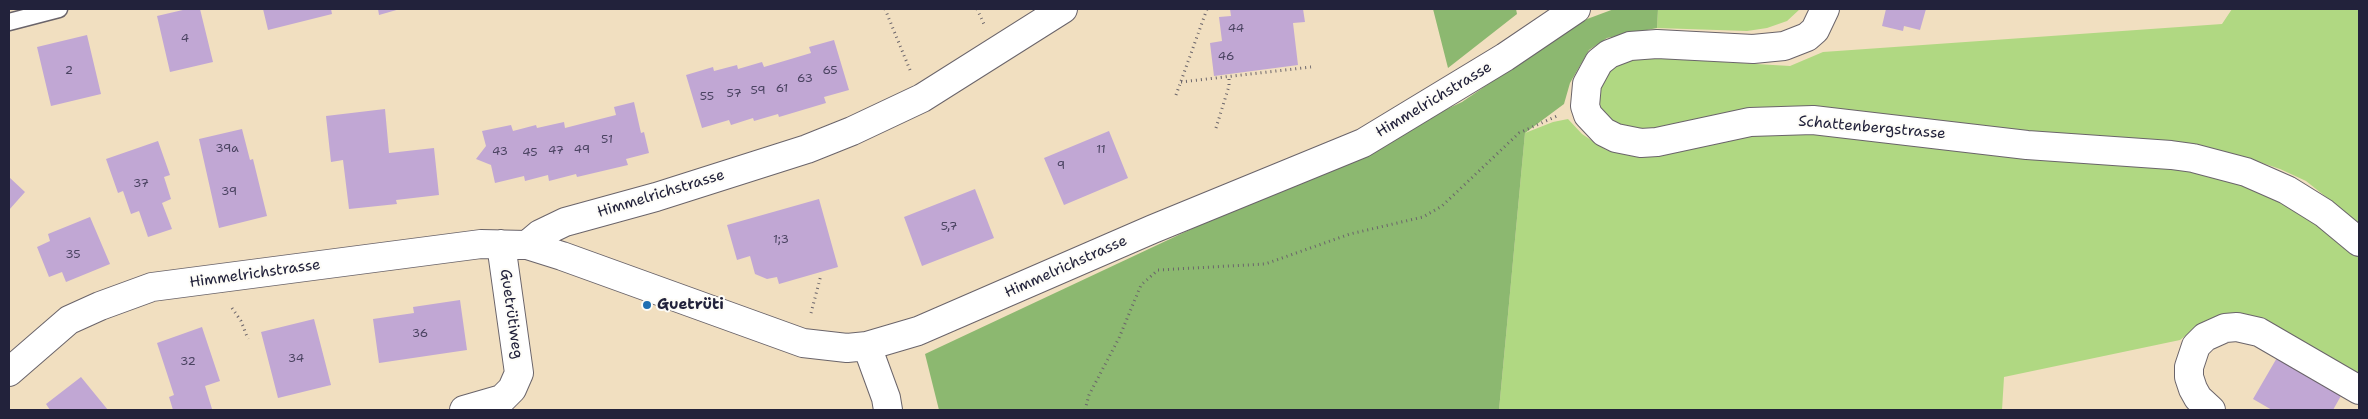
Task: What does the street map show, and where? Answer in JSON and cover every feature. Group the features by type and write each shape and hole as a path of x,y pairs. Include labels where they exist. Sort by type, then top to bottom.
{"street":[{"name":"Himmelrichstrasse","path":"514,245 565,222 656,197 807,149 861,128 922,98 1063,9"},
{"name":"Himmelrichstrasse","path":"9,372 69,320 100,306 152,287 450,248 514,245 593,266 803,343 847,348 867,346 918,331 1153,229 1362,143 1505,57 1574,9"},
{"path":"1585,106 1584,94 1591,73 1599,62 1609,54 1620,49 1657,44 1753,49 1784,46 1807,37 1815,30 1825,9"},
{"name":"Schattenbergstrasse","path":"1585,106 1594,123 1604,132 1616,138 1635,142 1657,142 1750,122 1813,120 2027,145 2193,158 2246,172 2287,190 2324,214 2359,242"},
{"name":"Guetrütiweg","path":"464,410 502,398 512,389 519,373 514,245"},
{"path":"2211,410 2198,398 2193,389 2189,377 2189,367 2196,346 2215,331 2225,328 2237,327 2260,332 2359,390"},
{"path":"867,346 886,398 888,410"}],"lane":[{"path":"9,22 59,9"}],"path":[{"path":"885,9 907,63"},
{"path":"1176,95 1207,9"},
{"path":"1181,82 1311,67"},
{"path":"1216,128 1229,86 1229,77"},
{"path":"1085,410 1089,395 1119,338 1141,285 1158,270 1265,264 1350,234 1423,217 1442,206 1519,133 1585,106"},
{"path":"810,316 821,275"},
{"path":"231,306 241,321 248,339"}],"green space":[{"path":"1433,9 1516,9 1517,14 1448,68"},
{"path":"1614,9 1658,9 1657,28 1607,38 1589,50 1570,83 1564,104 1525,133 1499,410 939,410 925,354 1462,102 1579,22"},
{"path":"1658,9 1800,9 1787,21 1767,28 1747,31 1657,28"},
{"path":"2232,9 2359,9 2359,228 2341,209 2306,181 2280,169 2241,156 2208,150 1986,132 1648,131 1611,123 1601,109 1598,92 1602,78 1612,65 1632,58 1790,66 1823,52 2222,24"},
{"path":"1568,119 1582,134 1606,150 1635,155 1721,137 1802,131 2002,152 2071,162 2098,160 2180,165 2279,196 2349,246 2359,256 2359,382 2273,326 2193,330 2180,340 2004,377 2002,410 1499,410 1525,133 1553,122"}],"building":[{"path":"187,9 200,9 213,62 170,72 157,16"},
{"path":"263,9 331,9 332,14 268,30"},
{"path":"378,9 400,9 379,15"},
{"path":"1230,9 1303,9 1305,22 1293,23 1298,65 1214,76 1210,43 1222,41 1219,17 1231,16"},
{"path":"1886,9 1926,9 1920,30 1904,26 1903,31 1882,26"},
{"path":"87,35 101,94 51,106 37,47"},
{"path":"834,40 849,90 824,97 826,103 779,117 778,114 754,121 753,118 731,125 729,120 702,128 686,75 713,67 714,71 737,65 738,69 762,62 764,67 811,53 809,47"},
{"path":"634,102 641,133 644,132 649,153 626,159 628,165 577,177 576,174 549,181 548,175 525,181 524,176 495,183 491,165 476,159 486,146 482,131 511,125 513,131 536,125 537,128 564,122 565,128 616,115 614,107"},
{"path":"385,109 389,153 434,148 439,195 396,200 397,204 349,209 343,160 331,162 326,116"},
{"path":"242,129 250,160 253,159 267,216 219,228 199,139"},
{"path":"1109,131 1128,178 1064,205 1044,158"},
{"path":"158,141 170,175 164,177 171,199 162,203 172,229 148,237 139,211 131,214 123,191 118,193 106,159"},
{"path":"9,177 25,192 9,210"},
{"path":"975,189 994,238 922,266 904,217"},
{"path":"819,199 838,267 779,284 777,277 767,279 755,274 750,256 737,260 727,225"},
{"path":"90,217 110,264 66,282 62,272 49,277 37,247 50,241 48,234"},
{"path":"460,300 467,350 379,363 373,319 414,313 413,307"},
{"path":"314,319 331,385 278,398 261,332"},
{"path":"202,327 220,381 205,386 212,409 173,410 169,397 174,395 157,343"},
{"path":"2278,356 2342,394 2333,410 2272,410 2253,399"},
{"path":"81,377 108,410 50,410 46,404"}],"place":[{"name":"Guetrüti","path":"647,305"}]}
